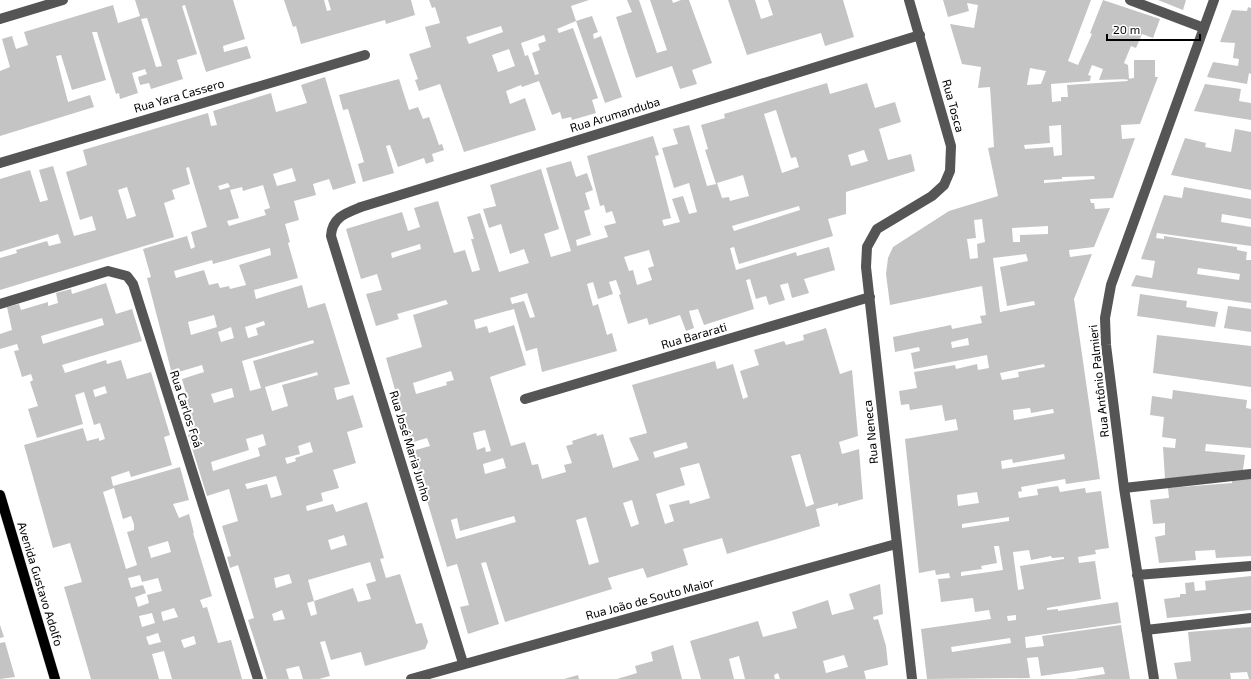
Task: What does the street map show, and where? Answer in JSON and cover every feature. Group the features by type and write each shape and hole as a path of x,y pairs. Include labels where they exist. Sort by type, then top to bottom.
{"main road":[{"name":"Avenida Gustavo Adolfo","path":"0,495 55,679"}],"street":[{"path":"0,18 63,0"},
{"name":"Rua Tosca","path":"910,0 951,146 950,171 944,185 932,196 915,205"},
{"path":"1130,0 1204,28"},
{"name":"Rua Antônio Palmieri","path":"1154,679 1124,488 1106,345 1105,318 1111,285 1214,0"},
{"name":"Rua Arumanduba","path":"331,236 334,222 342,215 361,207 920,35"},
{"name":"Rua Yara Cassero","path":"0,163 365,55"},
{"name":"Rua Neneca","path":"912,679 866,267 868,247 877,229 915,205"},
{"name":"Rua José Maria Junho","path":"331,236 463,663"},
{"name":"Rua Carlos Foá","path":"0,304 108,271 119,272 127,276 133,284 258,679"},
{"name":"Rua Bararati","path":"525,399 870,297"},
{"path":"1124,488 1251,474"},
{"name":"Rua João de Souto Maior","path":"411,679 463,663 896,544"},
{"path":"1137,575 1251,566"},
{"path":"1146,630 1251,618"}],"building":[{"path":"135,0 233,0 245,39 223,46 224,52 247,46 251,58 206,72 185,5 182,6 197,54 177,60 183,79 151,89 149,83 140,85 138,77 147,74 145,69 132,73 138,93 120,99 119,93 116,94 97,32 92,32 106,80 72,90 61,55 56,56 68,102 90,95 94,107 0,136 0,71 10,67 2,39 12,36 16,49 28,45 24,32 113,5 118,23 140,16","holes":["147,18 162,66 156,67 141,19"]},
{"path":"284,0 324,0 327,11 331,10 328,0 411,0 415,15 386,24 385,20 301,44 296,26 293,27"},
{"path":"429,0 589,0 571,6 576,21 557,29 559,33 573,28 598,98 592,100 596,113 572,120 571,117 562,119 560,112 552,115 539,81 522,87 521,85 506,91 510,104 525,98 536,130 464,152 440,84 419,91 415,80 418,79 409,54 431,47 425,27 440,23 435,7 432,8","holes":["501,26 503,32 469,44 466,37","544,35 546,41 538,44 540,50 532,53 539,74 535,75 528,55 525,56 521,43","509,49 515,66 498,72 492,55"]},
{"path":"627,0 639,0 657,53 667,50 650,0 672,0 673,3 681,0 689,0 712,63 692,70 697,84 680,89 672,66 636,78 616,17 632,12"},
{"path":"728,0 755,0 761,19 773,15 768,0 843,0 854,37 825,46 821,33 747,55"},
{"path":"943,0 1091,0 1068,61 1078,65 1092,34 1090,33 1103,0 1160,19 1153,38 1142,34 1136,48 1131,46 1124,63 1128,65 1129,79 1134,78 1134,60 1155,60 1155,77 1158,77 1140,124 1121,125 1122,139 1135,138 1113,198 1090,199 1091,203 1094,203 1095,209 1110,208 1094,247 1069,250 1070,257 1092,254 1074,299 1100,479 1066,484 1065,479 1021,487 1022,491 1018,492 1019,498 1038,495 1037,489 1058,486 1060,492 1085,488 1086,493 1101,491 1109,548 1095,550 1096,554 1078,557 1079,563 1095,561 1101,599 1047,608 1047,610 1058,609 1058,611 1118,602 1121,623 1025,637 1026,648 1044,646 1042,636 1121,625 1130,679 1074,679 1105,674 1103,667 1041,676 1038,657 1027,658 1030,678 927,679 921,629 991,619 989,610 975,612 973,598 941,602 938,579 950,578 949,573 936,575 935,570 919,573 905,439 958,430 956,419 945,421 942,405 910,410 909,404 901,405 899,391 917,388 914,372 955,365 956,369 977,364 978,370 989,368 987,355 914,369 911,353 920,351 919,347 895,352 893,337 951,325 952,329 982,323 980,316 986,315 982,286 890,305 886,274 888,258 893,247 949,211 998,196 988,148 994,147 990,87 978,88 981,67 962,64 950,24 974,28 978,5 967,3 969,11 948,17","holes":["1092,65 1103,69 1099,80 1127,79 1128,81 1067,85 1068,97 1061,97 1061,101 1052,102 1051,84 1090,81 1091,76 1088,75","1030,68 1046,71 1041,84 1027,85","1061,125 1062,155 1054,156 1053,147 1025,149 1024,145 1050,143 1049,126","1094,176 1095,179 1044,183 1044,180 1062,179 1062,177","982,219 985,242 977,244 978,258 970,259 967,239 976,238 974,220","1048,226 1048,234 1020,235 1020,242 1013,242 1012,228","1026,254 1028,261 1000,267 1007,306 1034,301 1035,305 1000,312 993,258","968,338 969,345 952,348 951,342","1044,364 1045,367 1018,372 1019,377 1002,380 1000,373","1030,408 1031,413 1053,409 1054,413 1014,420 1013,410","1064,454 1065,459 1002,469 1001,461 1012,459 1013,463","977,492 979,503 958,506 957,495","1009,517 1009,521 962,528 962,524","994,546 999,546 1003,570 961,576 961,572 982,569 981,566 997,563","1029,550 1031,560 1051,556 1052,558 1064,557 1064,559 1020,566 1024,589 1018,590 1013,552","1016,615 1016,620 1008,621 1007,616","1010,638 1011,643 952,652 951,647"]},
{"path":"1158,0 1186,0 1183,10"},
{"path":"1248,7 1251,8 1251,74 1249,73 1247,84 1207,77 1213,62 1238,66 1239,59 1233,58 1235,43 1220,42 1232,10 1247,11"},
{"path":"592,16 598,32 593,34 594,39 601,36 622,97 605,103 576,21"},
{"path":"325,77 356,183 333,190 329,179 313,184 316,195 294,201 299,220 285,224 290,242 288,243 298,278 254,290 256,299 302,285 308,308 325,303 350,384 334,388 337,400 353,395 363,427 347,432 356,463 333,470 339,488 321,493 323,501 306,506 307,511 333,504 336,512 367,502 384,558 380,559 386,578 400,574 416,624 422,623 428,642 425,649 365,666 361,652 331,660 325,641 320,642 330,676 319,679 303,679 299,666 286,669 289,679 267,679 248,620 254,618 238,565 230,568 227,557 231,556 222,526 238,521 229,489 207,496 188,435 191,434 182,402 188,400 182,379 204,372 202,365 172,374 147,278 151,277 143,249 187,236 191,249 195,247 191,232 207,227 189,167 186,168 190,184 172,190 175,199 164,203 174,237 0,290 0,258 17,253 16,250 47,241 49,246 61,243 58,234 0,252 0,179 30,170 40,202 48,200 39,170 53,166 74,236 96,230 92,216 80,220 66,172 87,165 83,150 208,113 211,126 217,125 213,111 271,93 276,112 307,103 301,85","holes":["292,168 296,181 277,186 273,174","228,183 230,187 220,190 218,186","263,185 270,208 264,210 266,215 229,226 227,221 239,218 230,190 242,187 243,191","127,187 136,216 127,219 118,190","270,248 271,255 239,265 246,285 230,289 229,286 220,288 218,283 209,285 204,270 176,278 174,271 212,260 213,264","214,315 217,327 191,335 188,322","264,321 265,325 256,328 258,335 248,338 245,327","231,327 234,338 221,342 218,332","313,340 314,343 253,361 261,388 250,391 242,361","317,372 318,375 282,385 288,406 272,411 265,387","232,388 234,397 214,403 211,394","263,434 266,445 258,448 260,456 213,471 211,462 249,450 246,439","310,442 313,452 295,458 296,461 287,464 285,458 300,454 298,446","276,476 282,495 271,498 267,484 247,489 245,484","344,535 347,545 331,550 328,540","370,562 376,581 366,584 371,599 358,602 353,588 314,601 308,580","289,574 292,583 276,588 274,578","314,601 317,614 311,616 307,603","282,610 285,619 274,621 272,614"]},
{"path":"399,79 409,110 418,107 423,119 429,117 439,145 442,144 444,150 432,154 434,161 426,164 424,158 398,167 390,145 386,146 394,173 363,182 358,164 364,162 348,109 343,110 339,95"},
{"path":"827,83 830,94 867,83 875,108 895,102 901,122 879,129 888,160 911,154 915,171 846,192 846,214 828,219 833,236 739,264 734,247 730,248 736,270 796,252 797,256 829,247 835,270 804,279 809,293 792,298 788,283 780,285 785,300 769,305 766,296 756,299 750,279 746,280 754,309 704,325 698,309 689,311 694,328 686,331 680,315 649,325 647,318 628,324 616,280 609,282 613,294 598,299 593,282 587,284 593,306 598,304 607,335 612,333 617,351 542,372 537,348 526,351 514,309 474,320 476,329 487,326 489,333 514,325 526,365 490,377 511,446 525,442 532,465 538,464 542,479 566,472 564,465 572,463 566,446 573,444 572,441 596,433 597,436 603,434 613,468 639,460 629,438 647,433 632,385 715,361 717,369 733,364 743,399 748,397 740,371 759,365 754,350 784,341 786,345 804,340 803,335 826,328 840,374 852,370 858,436 839,442 842,454 859,449 863,499 838,506 838,503 816,509 820,526 727,554 722,538 683,549 688,565 647,578 643,568 608,578 612,589 505,622 486,562 481,563 499,624 468,634 460,607 469,605 457,564 447,567 412,451 430,446 427,438 410,443 386,358 422,347 413,315 448,304 446,300 397,314 399,319 376,326 366,294 382,290 377,274 361,279 346,229 402,212 408,231 420,227 414,208 438,201 454,253 465,250 472,272 480,270 471,239 474,239 467,217 480,213 499,272 529,263 524,249 510,254 501,224 489,228 483,209 496,206 490,185 541,169 559,229 544,234 551,257 571,251 546,168 571,161 576,177 587,173 593,190 585,193 590,209 584,211 591,235 576,240 577,246 608,237 604,226 616,223 612,211 606,213 604,205 600,206 587,156 653,136 659,155 655,156 671,218 662,220 664,226 680,222 672,199 683,196 689,214 697,212 689,183 674,188 662,148 678,144 673,129 689,125 707,186 716,184 705,150 708,149 701,125 725,118 724,114","holes":["776,110 791,158 796,157 799,167 782,173 764,114","864,150 868,161 851,166 848,155","743,175 749,196 730,201 729,197 722,198 717,183","799,206 800,210 734,231 732,226","420,244 421,249 392,258 391,253","649,250 654,266 648,268 652,280 637,285 633,270 629,271 624,257","527,293 535,317 530,318 524,301 512,304 510,298","451,371 454,380 446,382 447,385 416,394 413,383","485,430 491,451 486,452 485,447 477,450 473,433","686,442 688,448 655,458 653,452","800,454 814,504 806,507 791,456","503,458 506,468 485,474 483,464","699,463 710,498 690,504 689,500 669,505 674,521 665,524 656,494 685,485 680,468","632,500 639,524 631,527 623,503","514,516 516,522 456,539 451,520 457,518 460,531","586,517 599,562 589,565 576,520"]},
{"path":"1205,84 1241,89 1239,101 1251,103 1251,120 1194,111"},
{"path":"1235,129 1251,132 1251,190 1171,175 1185,138 1206,143 1205,147 1231,152"},
{"path":"1184,187 1251,199 1251,219 1222,214 1221,222 1251,227 1251,246 1157,233 1156,238 1164,239 1164,236 1237,247 1237,250 1247,252 1246,260 1251,260 1251,303 1131,286 1136,275 1152,278 1155,261 1141,259 1164,195 1182,198","holes":["1198,268 1240,274 1239,280 1197,274"]},
{"path":"106,283 116,314 132,309 142,341 62,365 65,373 106,360 107,364 121,360 127,379 151,372 170,435 164,437 172,465 131,477 129,471 111,477 113,486 180,467 189,500 173,504 179,518 189,514 193,533 212,596 200,600 203,608 207,607 218,643 231,640 242,679 172,679 164,651 152,654 159,679 91,679 64,587 82,582 70,543 53,548 24,445 83,428 87,441 99,438 99,441 105,439 100,423 94,425 84,392 75,395 83,424 37,438 28,409 38,406 30,382 33,380 31,374 22,377 14,351 19,350 17,344 0,349 0,334 12,330 7,307 19,304 21,310 48,302 48,306 58,303 56,293 71,289 72,294","holes":["102,318 104,325 43,344 41,336","105,386 107,393 95,397 93,390","114,488 123,519 131,516 134,524 134,530 127,532 137,565 126,569 103,492","168,541 171,552 151,558 148,547","140,575 142,582 158,578 162,591 147,595 149,603 138,607 135,597 146,593 143,585 131,588 128,578","174,608 178,617 163,621 161,612","152,613 155,623 142,627 139,616","158,633 161,642 149,645 146,637","194,636 196,644 184,648 181,640"]},
{"path":"1140,294 1187,301 1186,307 1218,312 1215,327 1137,316"},
{"path":"1228,306 1251,309 1251,332 1224,328"},
{"path":"1157,335 1251,346 1251,387 1153,373"},
{"path":"1173,390 1247,400 1246,408 1251,409 1251,448 1206,444 1205,451 1245,455 1243,470 1165,479 1163,447 1175,448 1176,439 1162,437 1164,417 1150,415 1152,396 1172,399"},
{"path":"1251,477 1251,556 1216,558 1215,550 1195,551 1196,560 1159,563 1155,537 1165,535 1165,523 1153,524 1150,500 1169,498 1168,488 1232,483 1232,479"},
{"path":"1251,576 1251,610 1167,618 1164,599 1180,597 1180,594 1186,594 1185,583 1194,582 1195,591 1206,590 1205,581"},
{"path":"880,584 883,614 873,617 874,620 878,619 886,646 888,665 864,671 866,679 780,679 778,673 774,675 775,679 745,679 739,656 729,659 734,679 701,679 690,641 758,621 763,637 797,628 792,612 828,600 832,615 854,609 849,594","holes":["844,655 848,667 826,673 823,661"]},
{"path":"0,625 4,637 0,638"},
{"path":"1251,627 1251,679 1249,679 1247,672 1230,673 1231,679 1177,679 1174,663 1191,661 1188,632"},
{"path":"5,642 15,677 0,679 0,643"},
{"path":"673,645 682,679 617,679 637,673 635,666 653,661 651,652"},
{"path":"578,675 579,679 564,679"}]}
